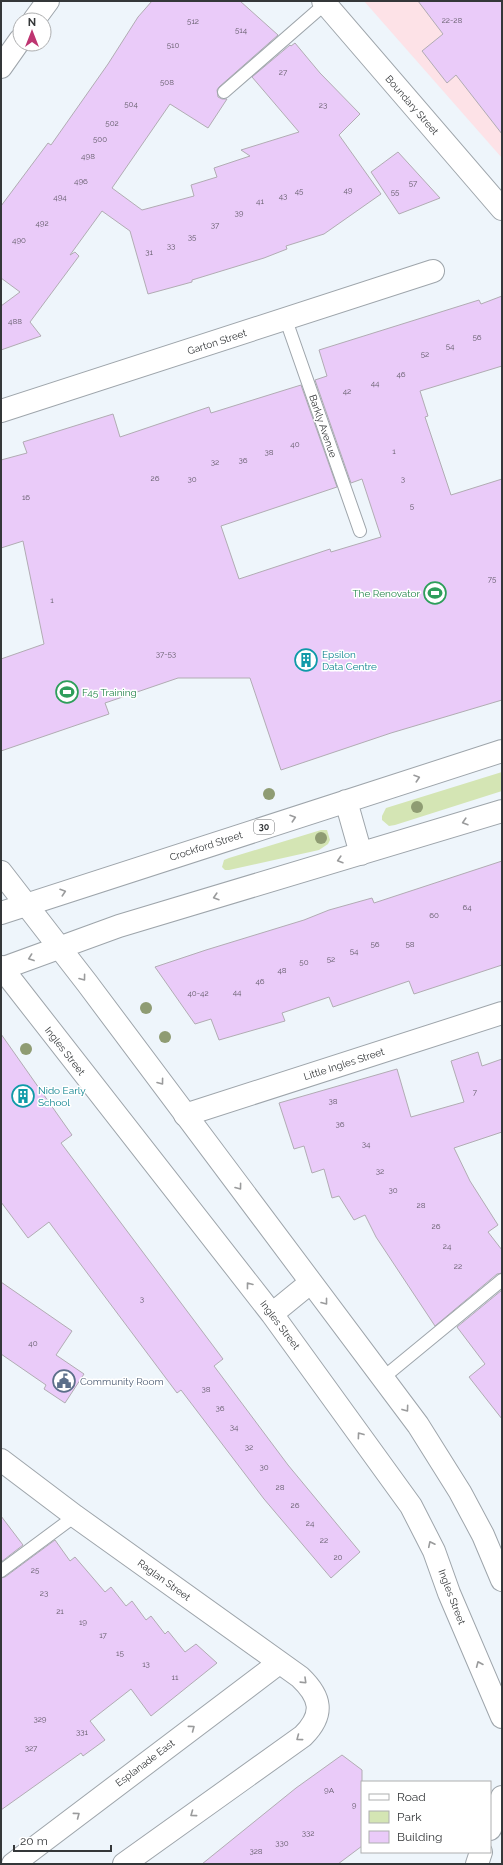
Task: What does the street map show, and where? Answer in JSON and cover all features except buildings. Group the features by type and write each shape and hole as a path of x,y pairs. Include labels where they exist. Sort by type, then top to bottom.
{"street":[{"path":"40,12 48,1"},
{"name":"Boundary Street","path":"324,3 502,209"},
{"path":"1,67 12,51"},
{"name":"Garton Street","path":"1,411 286,320 433,271"},
{"name":"Crockford Street","path":"1,913 502,751"},
{"path":"346,801 361,854"},
{"path":"1,968 119,926 502,811"},
{"path":"1,872 60,947 310,1283 384,1377 492,1538 502,1580"},
{"name":"Ingles Street","path":"1,968 272,1314 369,1446 422,1525 502,1717"},
{"name":"Little Ingles Street","path":"185,1115 502,1013"},
{"path":"272,1314 310,1283"},
{"name":"Raglan Street","path":"1,1460 75,1516 300,1677 313,1692 318,1707 315,1721 303,1736 124,1864"},
{"name":"Esplanade East","path":"13,1864 279,1663"},
{"path":"491,1826 502,1797"},
{"path":"477,1864 482,1853"}],"lane":[{"path":"224,92 324,3"},
{"name":"Barkly Avenue","path":"286,320 360,532"},
{"path":"384,1377 502,1280"},
{"path":"1,1571 75,1516"}],"shaded area":[{"path":"364,1 502,1 502,158"}],"green space":[{"path":"502,772 502,791 395,825 389,826 382,820 382,816 386,808"},
{"path":"321,830 327,830 330,840 328,844 319,850 229,870 225,870 222,867 224,860 229,858"}],"place":[{"name":"The Renovator","path":"435,593"},
{"name":"Epsilon Data Centre","path":"306,660"},
{"name":"F45 Training","path":"67,692"},
{"name":"Nido Early School","path":"23,1096"},
{"name":"Community Room","path":"64,1381"}]}
